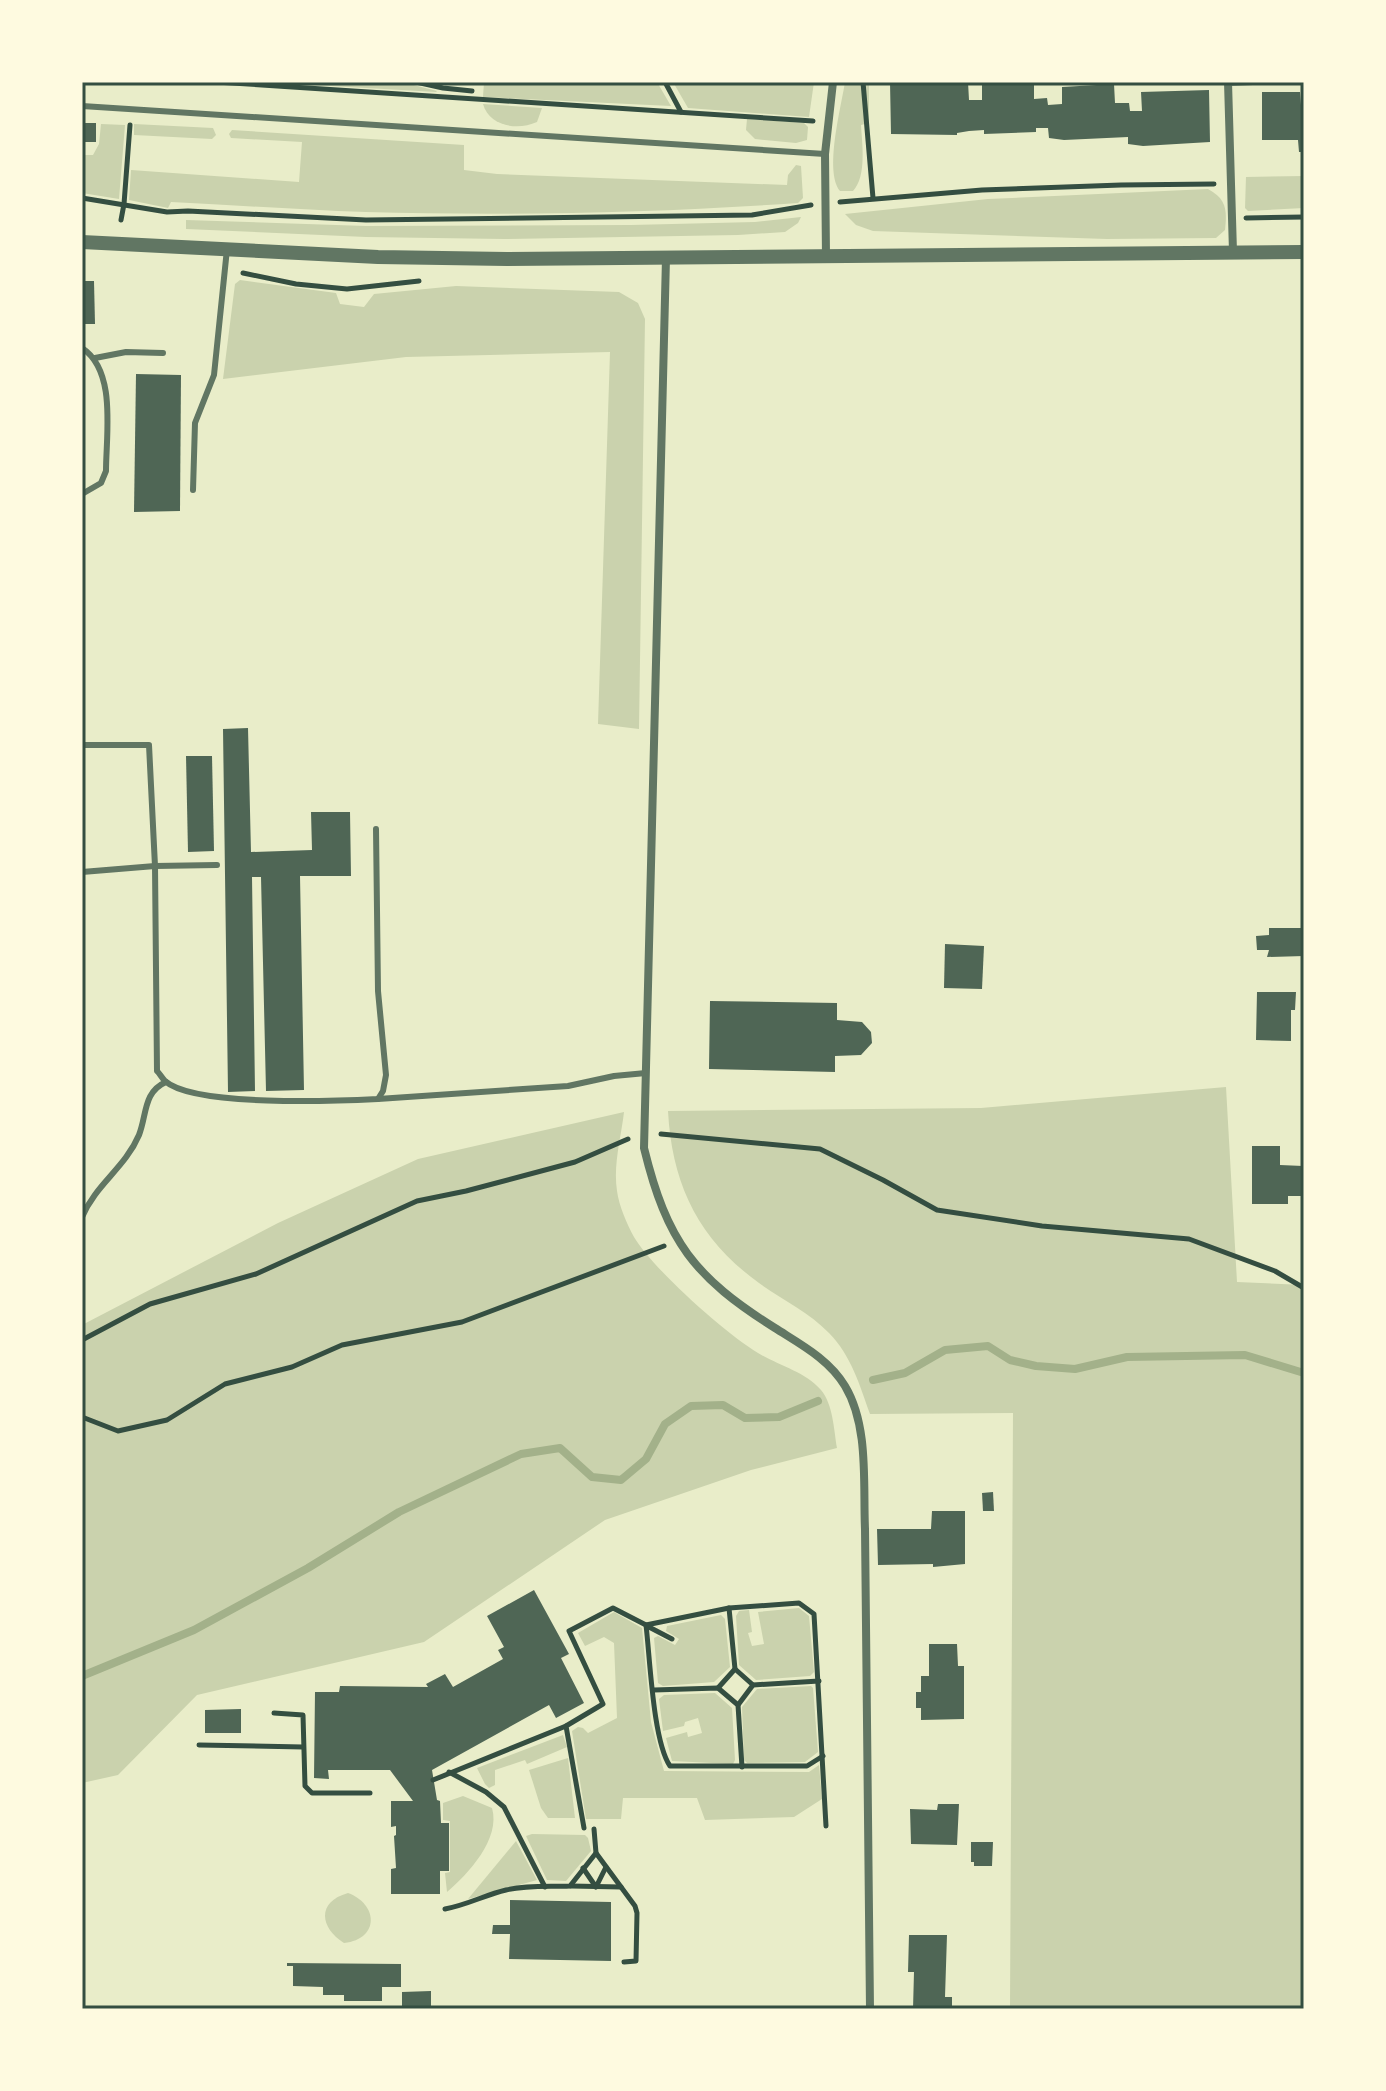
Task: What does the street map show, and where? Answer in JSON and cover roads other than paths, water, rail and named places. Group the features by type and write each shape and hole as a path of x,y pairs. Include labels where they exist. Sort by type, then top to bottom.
{"street":[{"path":"826,256 825,154 833,82"},
{"path":"1228,83 1233,252"},
{"path":"82,242 493,259 1304,252"},
{"path":"666,258 644,1148 652,1179 677,1241 698,1269 718,1289 812,1351 844,1385 854,1406 862,1453 865,1529 870,2009"}],"lane":[{"path":"1228,83 1253,82"},
{"path":"82,106 825,154"},
{"path":"193,490 195,423 214,375 227,249"},
{"path":"82,348 95,358 106,387 106,471 101,483 82,494"},
{"path":"95,358 126,352 163,353"},
{"path":"82,745 149,745 155,866 157,1071 166,1082 181,1089 240,1100 329,1101 568,1086 646,1073"},
{"path":"376,829 378,991 386,1075 378,1099"},
{"path":"82,872 217,865"},
{"path":"82,1217 90,1197 125,1162 139,1134 149,1094 155,1086 166,1082"}],"waterway":[{"path":"873,1380 905,1373 945,1350 988,1346 1010,1360 1036,1366 1075,1369 1127,1357 1245,1355 1304,1373"},
{"path":"82,1676 194,1630 308,1568 399,1512 521,1454 560,1448 592,1477 621,1480 646,1459 665,1424 691,1406 723,1405 745,1418 779,1417 818,1401"}]}
